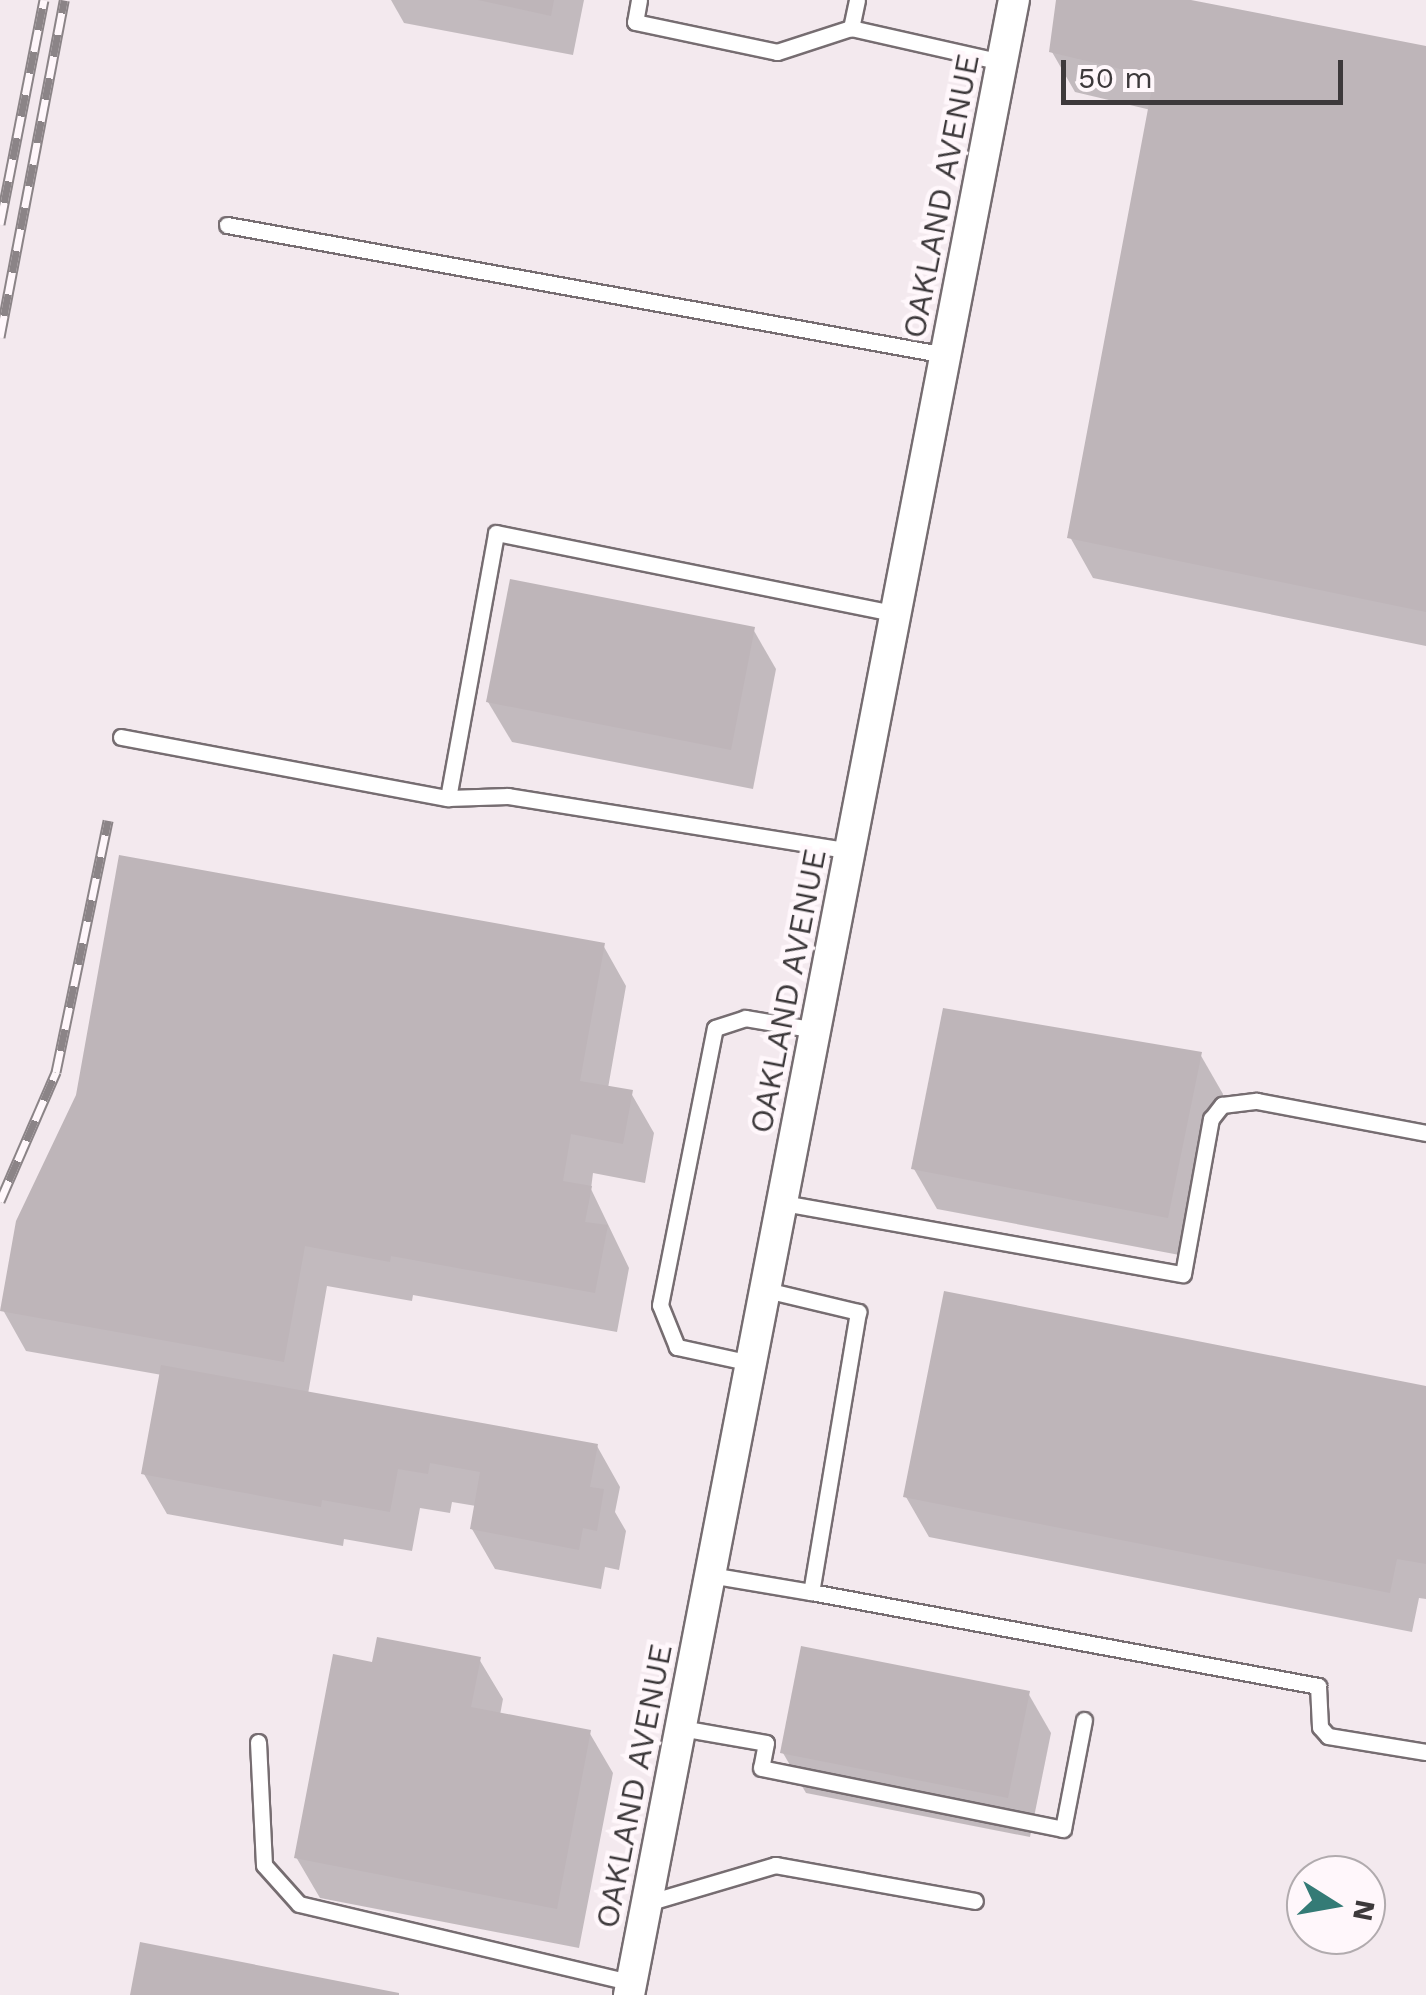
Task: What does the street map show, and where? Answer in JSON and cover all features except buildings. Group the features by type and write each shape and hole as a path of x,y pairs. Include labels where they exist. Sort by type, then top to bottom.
{"street":[{"name":"OAKLAND AVENUE","path":"630,1989 1014,0"}],"lane":[{"path":"639,0 635,22 777,52 851,28 1002,62"},
{"path":"851,28 857,0"},
{"path":"227,225 946,355"},
{"path":"448,798 496,533 896,614"},
{"path":"120,737 448,798 508,796 850,851"},
{"path":"752,1363 678,1348 660,1305 715,1028 745,1018 816,1030"},
{"path":"782,1203 1182,1274 1212,1119 1222,1105 1257,1100 1426,1133"},
{"path":"766,1290 858,1312 812,1592"},
{"path":"710,1575 1318,1686 1320,1727 1328,1736 1426,1752"},
{"path":"681,1728 766,1743 761,1768 1062,1830 1084,1720"},
{"path":"258,1742 264,1866 300,1904 630,1989"},
{"path":"647,1903 775,1865 975,1901"}],"railway":[{"path":"0,224 44,0"},
{"path":"0,337 64,0"},
{"path":"0,1201 56,1072 108,820"}]}
